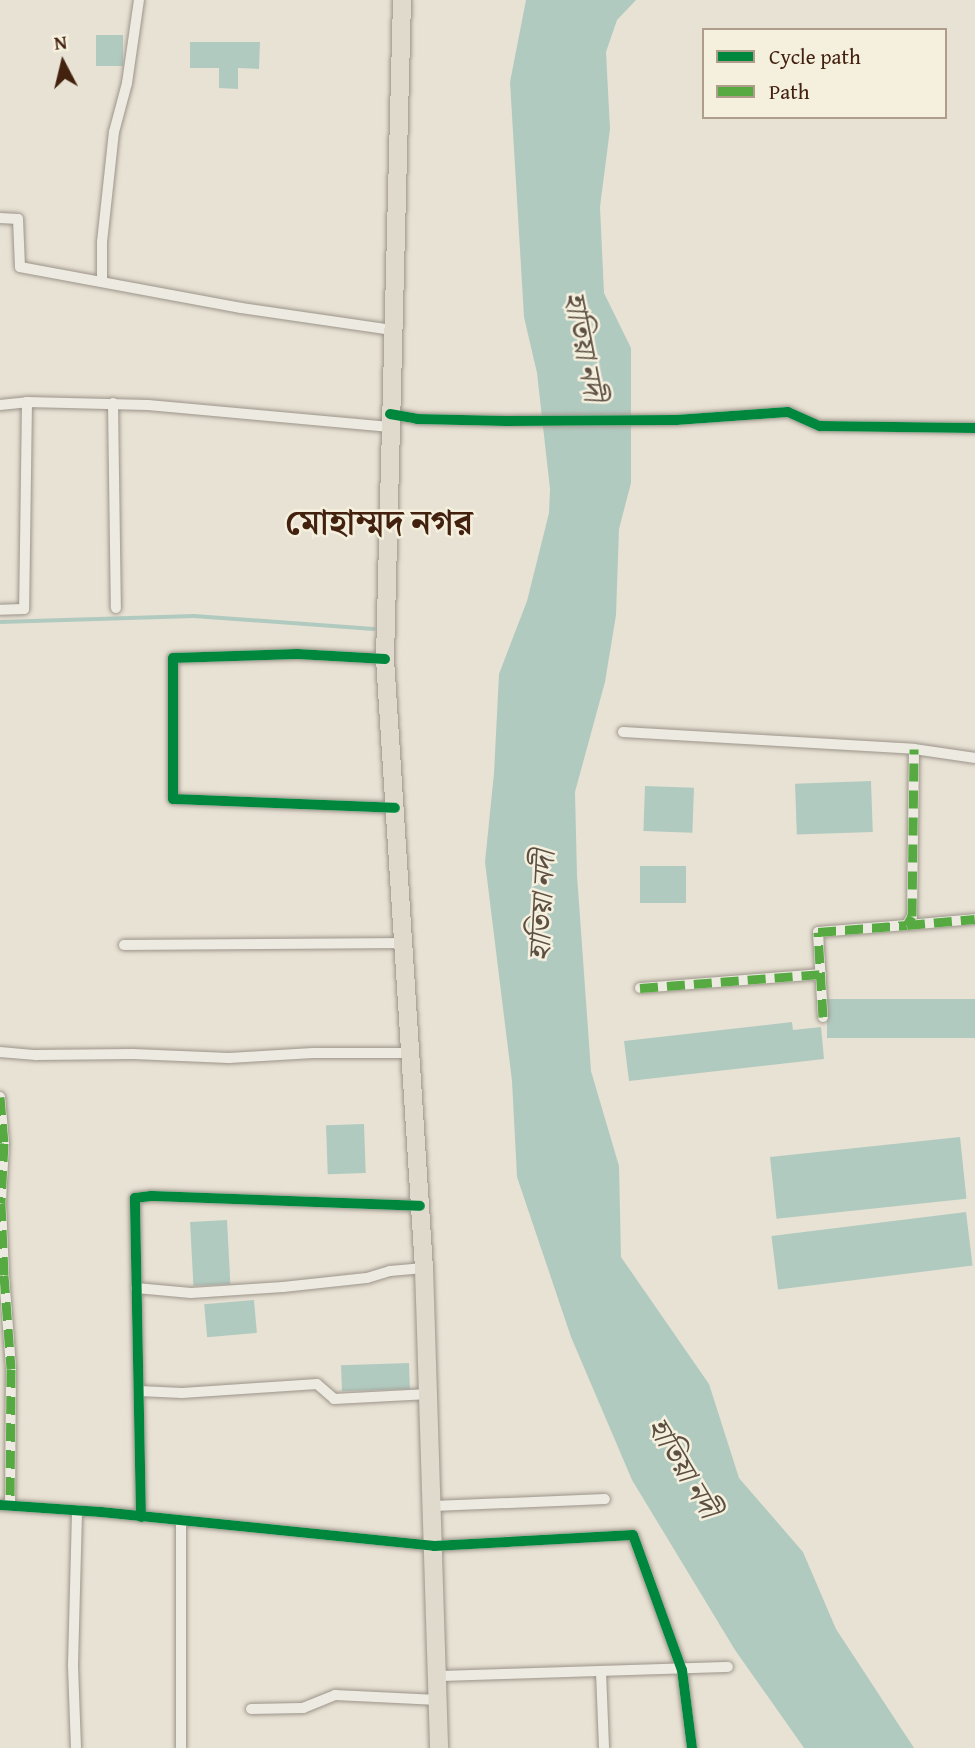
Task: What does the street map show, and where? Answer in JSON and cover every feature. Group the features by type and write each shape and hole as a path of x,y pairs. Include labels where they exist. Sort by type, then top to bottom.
{"main road":[{"path":"402,0 385,659 408,1053 424,1268 439,1748"}],"street":[{"path":"102,281 102,242 114,132 127,83 139,0"},
{"path":"0,218 18,219 20,267 241,308 393,330"},
{"path":"0,610 24,609 27,402"},
{"path":"113,403 116,608"},
{"path":"0,404 113,403 390,421 676,420 788,412 820,426 975,428"},
{"path":"385,659 297,654 173,658 173,799 395,808"},
{"path":"623,732 914,749 975,758"},
{"path":"907,925 912,916 914,749"},
{"path":"823,1017 818,932 975,919"},
{"path":"124,945 402,943"},
{"path":"639,988 820,974"},
{"path":"0,1052 229,1058 313,1053 408,1053"},
{"path":"0,1097 4,1143 3,1251 11,1381 5,1505 434,1546 633,1535 682,1670 692,1748"},
{"path":"141,1517 135,1198 151,1196 420,1206"},
{"path":"136,1288 191,1293 283,1287 366,1278 390,1271 424,1268"},
{"path":"139,1391 181,1393 317,1384 334,1399 429,1394"},
{"path":"433,1506 605,1499"},
{"path":"76,1748 73,1665 77,1510"},
{"path":"181,1522 181,1748"},
{"path":"438,1676 727,1667"},
{"path":"601,1672 604,1748"},
{"path":"251,1709 303,1708 335,1695 438,1700"}],"water":[{"name":"হাতিয়া নদী","path":"526,0 636,0 617,20 606,52 610,129 600,207 604,293 631,348 631,483 619,529 616,615 605,682 575,792 577,875 591,1071 619,1166 621,1257 709,1384 739,1478 803,1552 836,1629 914,1748 804,1748 735,1650 632,1480 571,1337 517,1177 512,1081 485,862 494,773 499,674 527,601 549,513 550,489 537,373 524,317 510,82"},
{"path":"96,35 123,35 123,66 96,66"},
{"path":"190,42 260,42 259,69 238,68 238,89 219,88 219,68 190,68"},
{"path":"871,781 873,832 797,835 795,784"},
{"path":"645,786 694,788 692,833 643,831"},
{"path":"640,866 686,866 686,903 640,903"},
{"path":"827,999 975,999 975,1038 827,1038"},
{"path":"792,1022 793,1030 821,1027 824,1059 629,1081 624,1041"},
{"path":"364,1124 366,1173 328,1174 326,1125"},
{"path":"960,1137 966,1199 777,1219 770,1157"},
{"path":"966,1212 973,1266 778,1289 771,1236"},
{"path":"227,1220 230,1284 193,1286 190,1222"},
{"path":"254,1300 257,1333 207,1337 204,1304"},
{"path":"409,1363 410,1389 342,1391 341,1365"}],"waterway":[{"path":"0,622 194,616 374,629"}],"marked path":[{"path":"823,1017 818,932 907,925 912,916 914,749"},
{"path":"907,925 975,919"},
{"path":"640,988 820,974"},
{"path":"0,1097 4,1143 1,1203 11,1369 10,1505"}],"cycle path":[{"path":"390,414 417,419 506,421 676,420 788,412 820,426 975,428"},
{"path":"385,659 297,654 173,658 173,799 395,808"},
{"path":"141,1517 135,1198 151,1196 420,1206"},
{"path":"0,1505 101,1512 434,1546 633,1535 682,1670 692,1748"}],"district":[{"name":"মোহাম্মদ নগর","path":"379,522"}]}
